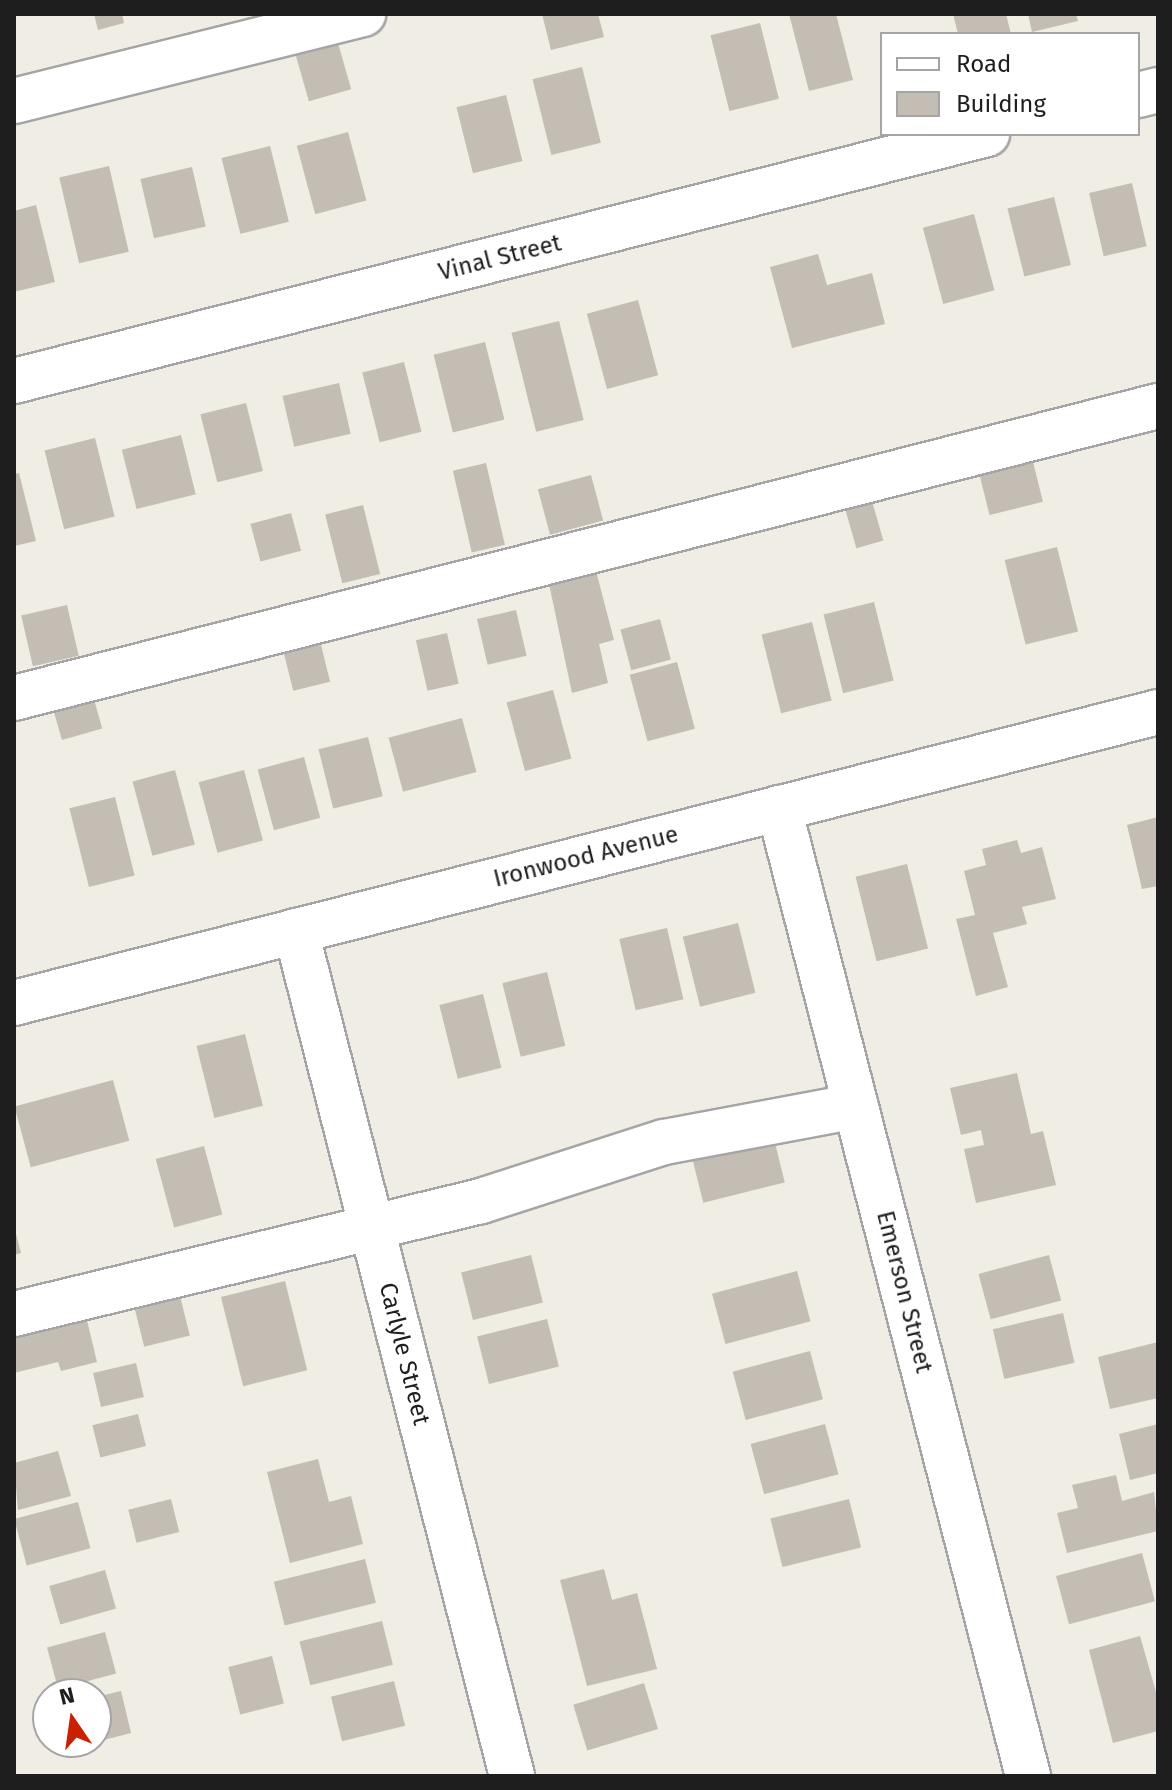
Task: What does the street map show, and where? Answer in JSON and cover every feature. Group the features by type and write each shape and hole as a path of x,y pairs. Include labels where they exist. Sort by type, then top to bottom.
{"street":[{"path":"14,101 363,14"},
{"name":"Vinal Street","path":"14,381 979,136"},
{"path":"14,698 1158,406"},
{"name":"Ironwood Avenue","path":"14,1003 1158,712"},
{"name":"Emerson Street","path":"779,808 1028,1776"},
{"name":"Carlyle Street","path":"296,931 512,1776"},
{"path":"14,1314 371,1225 481,1201 664,1142 856,1106"}],"building":[{"path":"94,14 122,14 124,23 98,30"},
{"path":"542,14 598,14 604,37 551,50"},
{"path":"789,14 836,14 853,80 809,91"},
{"path":"953,14 1006,14 1010,32 958,32"},
{"path":"1028,14 1076,14 1078,21 1032,32"},
{"path":"760,23 779,99 729,111 711,35"},
{"path":"338,43 351,89 309,101 296,55"},
{"path":"582,67 601,143 551,155 533,79"},
{"path":"506,95 522,161 473,173 457,107"},
{"path":"348,132 366,201 315,214 297,146"},
{"path":"270,146 289,222 240,234 221,158"},
{"path":"109,166 129,252 79,263 59,177"},
{"path":"192,167 206,226 154,238 140,179"},
{"path":"1132,183 1147,246 1104,256 1089,193"},
{"path":"1054,197 1071,265 1024,277 1007,209"},
{"path":"36,205 55,282 14,292 14,211"},
{"path":"974,214 994,290 943,304 923,228"},
{"path":"818,254 827,285 872,273 885,324 792,348 770,267"},
{"path":"638,300 658,375 607,389 587,314"},
{"path":"559,321 584,420 536,432 511,333"},
{"path":"485,342 504,420 453,432 434,355"},
{"path":"404,362 421,432 380,442 362,372"},
{"path":"339,383 351,434 294,447 282,396"},
{"path":"246,403 263,471 217,482 200,414"},
{"path":"181,435 196,494 137,509 122,450"},
{"path":"95,438 115,517 64,529 45,451"},
{"path":"1033,462 1043,502 990,515 980,475"},
{"path":"486,463 505,545 472,552 453,471"},
{"path":"19,473 36,541 14,546 14,474"},
{"path":"591,475 603,520 550,535 538,489"},
{"path":"872,501 883,540 856,548 845,509"},
{"path":"363,505 380,574 342,583 325,514"},
{"path":"291,513 301,551 261,562 250,524"},
{"path":"1057,547 1078,631 1026,644 1005,560"},
{"path":"595,567 614,640 599,644 608,683 572,693 548,579"},
{"path":"874,602 894,681 843,693 824,615"},
{"path":"67,605 79,656 33,666 21,616"},
{"path":"516,610 527,656 488,665 477,619"},
{"path":"660,619 671,660 631,670 620,630"},
{"path":"812,622 832,701 781,713 762,635"},
{"path":"447,633 459,684 428,691 416,640"},
{"path":"319,637 330,682 293,691 282,646"},
{"path":"677,662 695,729 648,741 630,675"},
{"path":"91,689 102,728 62,740 51,701"},
{"path":"553,690 571,759 525,771 507,702"},
{"path":"462,718 476,772 403,792 389,738"},
{"path":"368,737 383,796 333,809 319,749"},
{"path":"304,757 320,818 274,830 258,769"},
{"path":"175,770 195,844 152,856 132,781"},
{"path":"244,770 263,841 217,853 199,782"},
{"path":"115,797 135,876 89,887 69,808"},
{"path":"1158,817 1158,886 1142,889 1127,825"},
{"path":"1017,840 1021,853 1042,847 1056,899 1022,907 1027,924 993,933 1008,987 976,996 956,919 975,915 964,871 986,865 982,849"},
{"path":"907,864 928,948 877,961 856,877"},
{"path":"738,923 755,993 700,1007 683,937"},
{"path":"667,928 683,999 636,1010 619,939"},
{"path":"547,972 565,1046 521,1057 502,983"},
{"path":"483,994 501,1068 458,1079 439,1005"},
{"path":"245,1034 263,1106 214,1118 196,1046"},
{"path":"1017,1073 1031,1134 1043,1131 1056,1185 976,1203 964,1149 984,1145 981,1130 961,1135 950,1088"},
{"path":"113,1080 129,1141 31,1167 14,1106"},
{"path":"772,1131 785,1182 703,1203 690,1151"},
{"path":"204,1146 222,1215 174,1228 156,1159"},
{"path":"14,1226 21,1253 14,1255"},
{"path":"531,1255 543,1303 473,1320 461,1272"},
{"path":"1049,1255 1061,1300 991,1319 978,1274"},
{"path":"797,1271 810,1321 725,1344 712,1294"},
{"path":"285,1281 307,1370 243,1386 221,1297"},
{"path":"177,1284 190,1335 144,1347 131,1295"},
{"path":"84,1308 97,1362 61,1371 58,1362 14,1373 14,1326"},
{"path":"1063,1313 1074,1363 1004,1379 993,1329"},
{"path":"547,1319 559,1367 489,1384 477,1336"},
{"path":"1158,1342 1158,1398 1110,1409 1098,1357"},
{"path":"810,1351 823,1399 746,1420 733,1372"},
{"path":"136,1363 144,1397 101,1407 93,1373"},
{"path":"138,1414 146,1446 100,1457 92,1425"},
{"path":"825,1424 838,1474 764,1494 751,1444"},
{"path":"1158,1424 1158,1473 1130,1480 1119,1434"},
{"path":"58,1451 71,1496 18,1510 14,1463"},
{"path":"318,1459 329,1502 351,1496 363,1544 290,1563 267,1472"},
{"path":"1116,1475 1122,1501 1154,1492 1158,1531 1067,1553 1057,1513 1078,1508 1072,1485"},
{"path":"171,1499 179,1532 137,1543 128,1510"},
{"path":"849,1499 861,1548 783,1567 770,1519"},
{"path":"78,1502 90,1548 27,1565 14,1519"},
{"path":"1142,1553 1155,1601 1069,1624 1056,1576"},
{"path":"365,1559 376,1603 285,1625 274,1582"},
{"path":"604,1569 612,1600 637,1593 657,1669 587,1686 560,1580"},
{"path":"105,1570 116,1608 60,1624 49,1586"},
{"path":"382,1621 393,1665 310,1685 300,1642"},
{"path":"105,1632 116,1674 99,1678 55,1678 47,1648"},
{"path":"1140,1636 1158,1699 1158,1731 1113,1743 1089,1650"},
{"path":"272,1656 284,1704 240,1714 228,1667"},
{"path":"394,1681 405,1726 342,1741 331,1697"},
{"path":"644,1683 658,1729 587,1751 573,1705"},
{"path":"121,1691 131,1733 112,1738 112,1693"}]}
